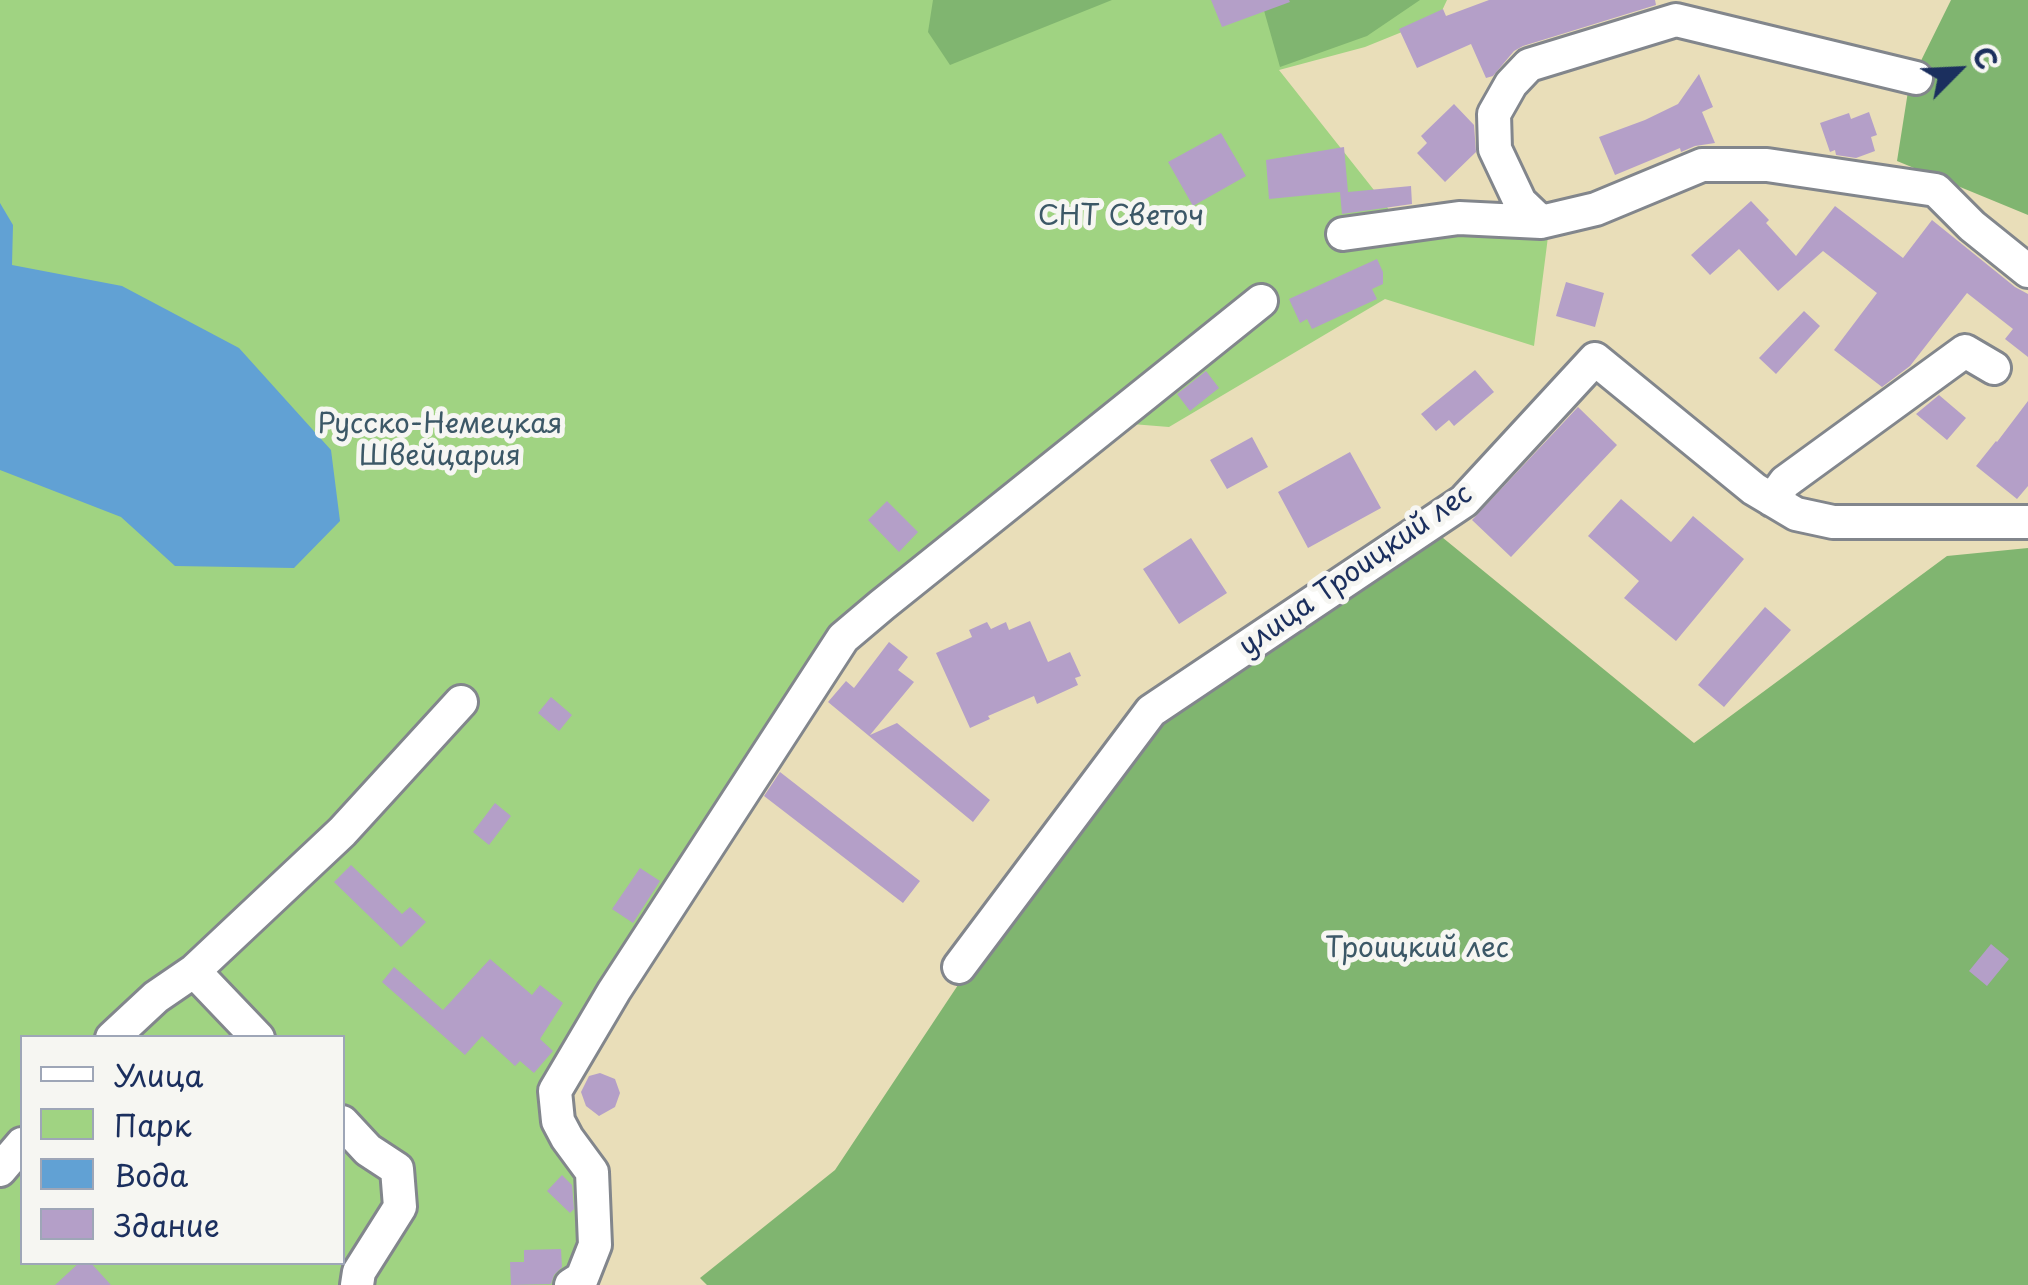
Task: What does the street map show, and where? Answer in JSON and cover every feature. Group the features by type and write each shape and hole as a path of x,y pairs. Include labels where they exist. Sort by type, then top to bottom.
{"street":[{"path":"1540,222 1520,202 1495,150 1494,114 1511,84 1529,65 1662,13 1676,20 1916,78"},
{"path":"1343,234 1459,218 1540,222 1596,210 1702,165 1767,165 1936,190 1972,226 2028,271"},
{"path":"571,1285 582,1278 595,1244 592,1172 558,1121 555,1091 614,991 844,638 1261,301"},
{"path":"1772,500 1785,482 1965,351 1994,368"},
{"name":"улица Троицкий лес","path":"959,967 1152,711 1464,501 1595,359 1754,489 1796,514 1834,522 2028,522"},
{"path":"115,1035 156,998 194,971 342,832 461,702"},
{"path":"194,971 255,1035"},
{"path":"345,1125 368,1150 398,1169 400,1207 359,1272 357,1285"},
{"path":"0,1170 20,1146"}],"green space":[{"name":"Русско-Немецкая Швейцария","path":"0,0 1447,0 1439,17 1365,47 1279,70 1408,238 1476,224 1549,229 1534,346 1385,299 1169,427 1107,422 844,629 537,1091 590,1198 584,1252 563,1285 375,1285 348,1280 346,1285 0,1285"},
{"path":"933,0 1112,0 950,65 928,32"},
{"path":"1261,0 1420,0 1367,36 1280,67"},
{"path":"1951,0 2028,0 2028,215 1897,161 1909,85"},
{"name":"Троицкий лес","path":"1437,533 1694,743 1947,556 2028,548 2028,1285 707,1285 700,1278 835,1170 960,982 1152,723"}],"water":[{"path":"0,203 13,225 12,265 122,286 239,348 331,450 340,521 294,568 175,566 121,517 0,470"}],"building":[{"path":"1211,0 1289,0 1290,2 1222,27"},
{"path":"1489,0 1655,0 1656,5 1523,46 1493,76 1486,78 1471,44 1417,68 1399,29 1443,9 1446,16"},
{"path":"1699,74 1713,107 1702,112 1715,143 1681,152 1680,148 1615,175 1599,137 1678,104"},
{"path":"1454,104 1474,125 1476,152 1445,182 1417,153 1427,143 1421,136"},
{"path":"1869,112 1877,135 1871,137 1875,151 1856,158 1836,155 1835,150 1830,152 1820,123 1849,113 1851,119"},
{"path":"1221,133 1246,176 1193,206 1168,162"},
{"path":"1344,147 1348,192 1411,186 1412,204 1342,214 1340,192 1269,199 1266,160"},
{"path":"1751,201 1796,256 1835,206 1903,258 1932,220 2028,294 2028,357 2005,339 2013,329 1967,293 1910,366 1882,387 1834,350 1877,293 1823,251 1778,291 1739,249 1710,275 1691,255"},
{"path":"1377,259 1383,284 1372,289 1377,299 1312,329 1307,319 1300,323 1289,299"},
{"path":"1566,282 1604,293 1595,327 1556,316"},
{"path":"1804,311 1820,326 1776,374 1759,358"},
{"path":"1475,370 1494,392 1454,426 1449,420 1436,431 1421,414"},
{"path":"1206,371 1219,388 1190,411 1177,394"},
{"path":"1939,395 1966,418 1947,440 1916,414"},
{"path":"2028,401 2028,486 2017,499 1976,466"},
{"path":"1578,407 1617,445 1511,557 1472,520"},
{"path":"1252,437 1268,467 1227,489 1210,460"},
{"path":"1350,452 1381,508 1308,548 1278,492"},
{"path":"1621,499 1671,542 1693,516 1744,559 1676,641 1624,598 1639,581 1588,536"},
{"path":"887,501 918,532 899,552 868,520"},
{"path":"1191,538 1227,593 1179,624 1143,569"},
{"path":"1765,607 1791,630 1724,707 1698,685"},
{"path":"1030,621 1048,662 1070,652 1081,676 1075,678 1078,685 1037,704 1034,696 970,728 936,653 972,637 969,630 987,622 991,629 1006,622 1009,630"},
{"path":"889,642 908,657 898,670 914,682 870,735 897,723 990,800 973,822 828,702 846,681 854,688"},
{"path":"551,697 572,715 559,731 538,713"},
{"path":"780,772 920,881 903,903 764,796"},
{"path":"495,803 511,816 489,845 473,832"},
{"path":"351,865 402,914 410,907 426,922 401,947 334,882"},
{"path":"640,868 660,881 633,923 612,909"},
{"path":"1991,944 2009,959 1987,986 1969,971"},
{"path":"490,959 532,995 540,985 563,1003 540,1039 553,1051 534,1073 520,1061 515,1066 482,1036 465,1055 382,982 394,967 443,1010"},
{"path":"600,1073 615,1079 620,1093 615,1107 599,1116 586,1106 581,1092 589,1076"},
{"path":"562,1175 572,1185 574,1209 570,1213 547,1191"},
{"path":"561,1249 562,1267 551,1284 511,1285 510,1262 524,1262 524,1250"},
{"path":"77,1265 93,1265 111,1285 55,1285"}],"park label":[{"name":"СНТ Светоч","path":"1121,217"}]}
